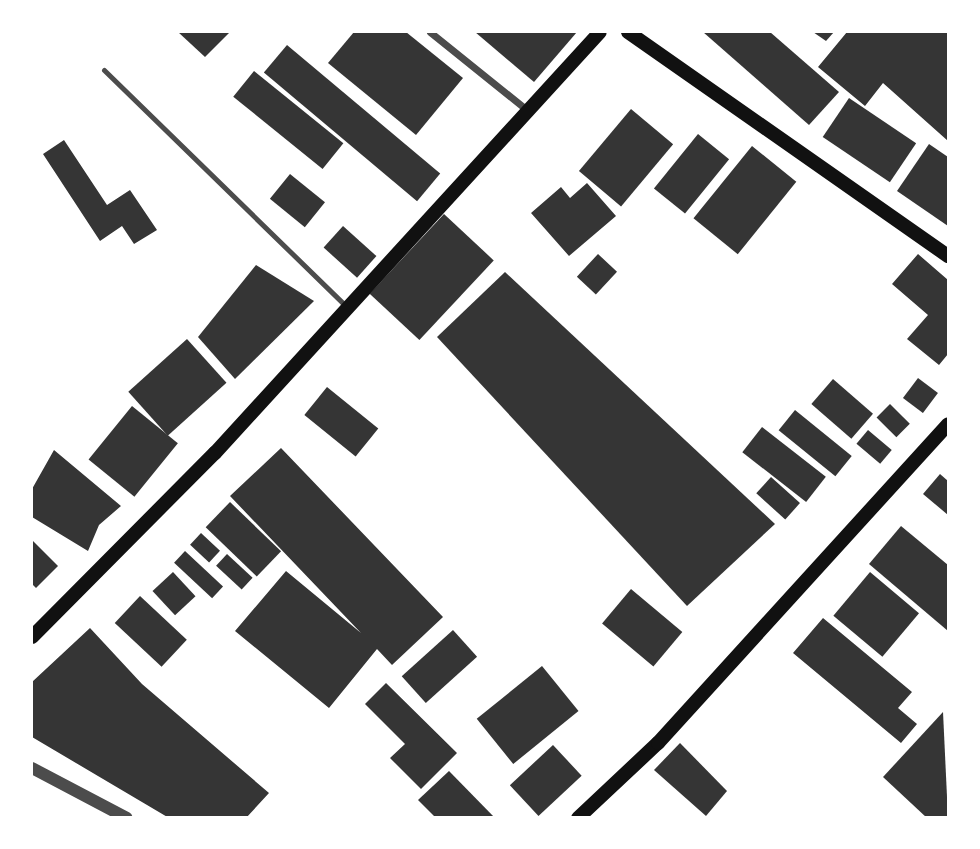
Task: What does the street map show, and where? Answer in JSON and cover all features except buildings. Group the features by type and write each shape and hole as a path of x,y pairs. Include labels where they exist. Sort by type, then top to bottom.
{"main road":[{"path":"32,637 215,453 600,32"},
{"path":"628,32 948,256"},
{"path":"578,817 659,743 948,424"}],"street":[{"path":"430,32 527,110"},
{"path":"32,768 127,817"}],"lane":[{"path":"104,70 348,308"}]}
